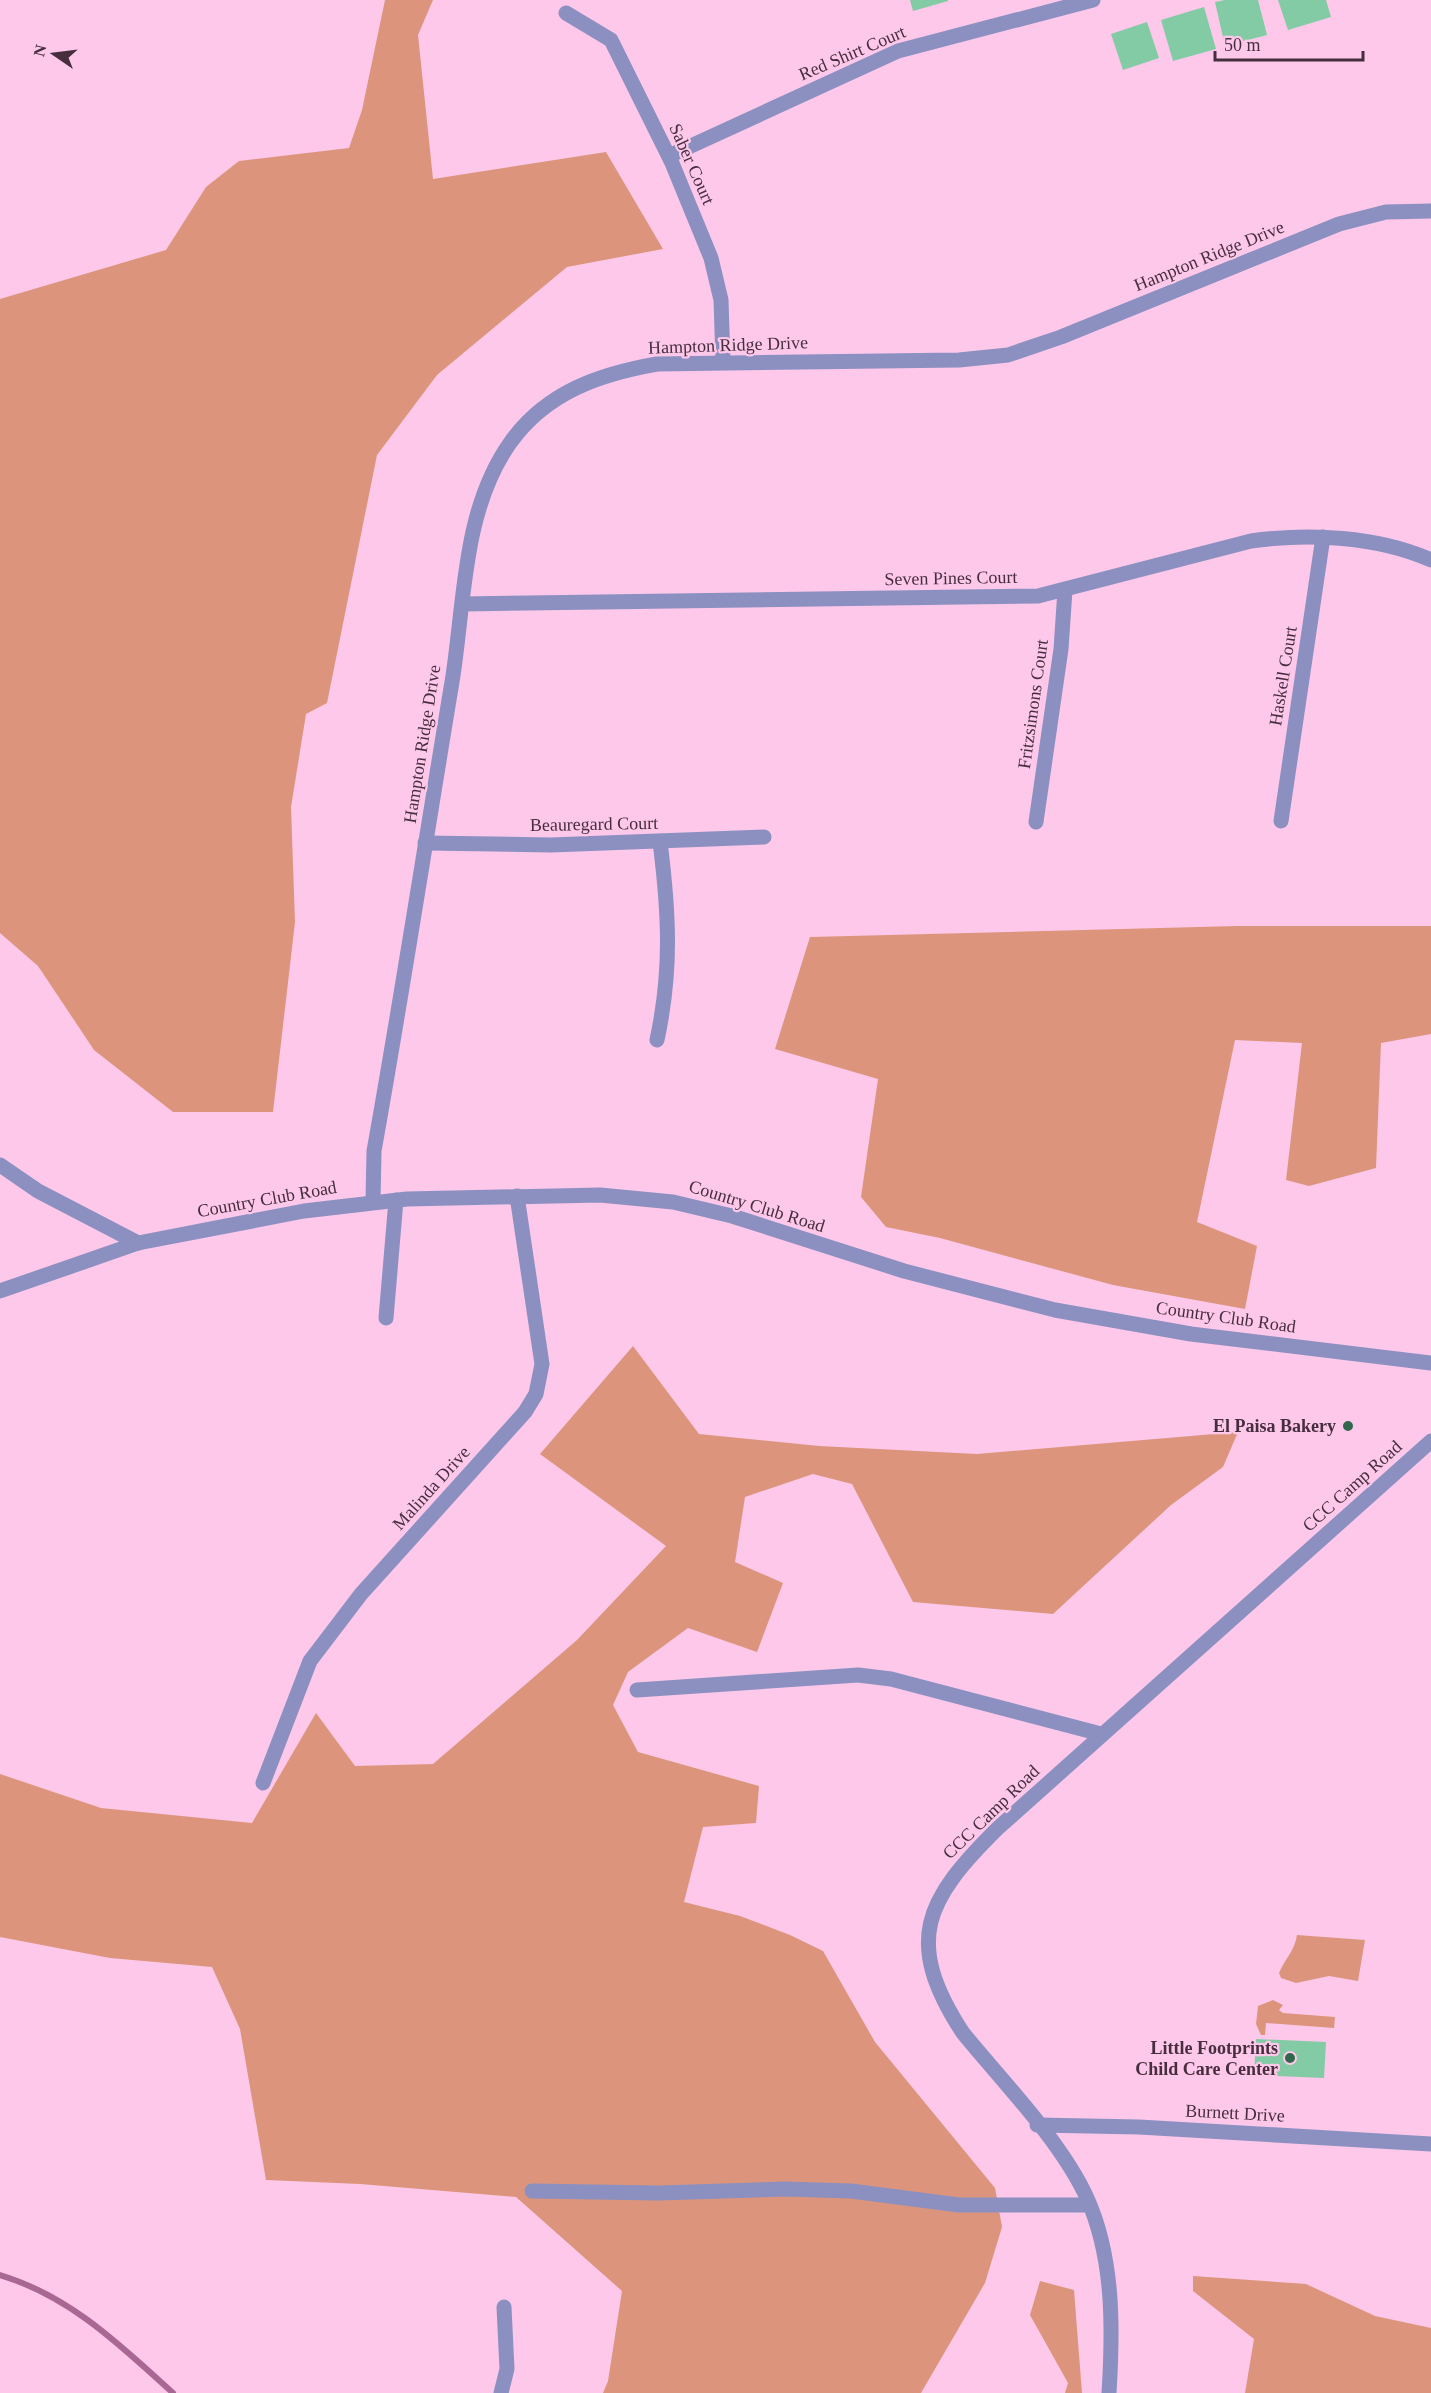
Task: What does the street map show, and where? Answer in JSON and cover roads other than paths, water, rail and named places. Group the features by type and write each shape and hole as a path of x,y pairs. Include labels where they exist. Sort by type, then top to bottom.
{"street":[{"name":"Red Shirt Court","path":"669,156 898,51 1092,0"},
{"name":"Saber Court","path":"566,13 611,40 669,156 711,258 721,300 723,362"},
{"name":"Hampton Ridge Drive","path":"373,1202 375,1151 474,526 496,464 525,425 565,393 610,372 657,364 959,360 1008,355 1060,337 1339,224 1386,212 1431,212"},
{"name":"Seven Pines Court","path":"463,604 1038,596 1251,541 1288,536 1323,537 1372,544 1431,560"},
{"name":"Haskell Court","path":"1281,821 1323,537"},
{"name":"Fritzsimons Court","path":"1036,822 1061,649 1065,590"},
{"name":"Beauregard Court","path":"425,843 551,845 764,837"},
{"path":"657,1040 664,1007 669,936 660,842"},
{"path":"0,1166 38,1191 138,1243"},
{"name":"Country Club Road","path":"0,1291 138,1243 304,1211 396,1200 600,1195 673,1202 732,1216 904,1271 1055,1310 1191,1334 1431,1363"},
{"name":"Malinda Drive","path":"263,1783 310,1661 321,1645 362,1594 525,1412 536,1394 541,1374 540,1346 517,1196"},
{"path":"386,1318 396,1200"},
{"name":"CCC Camp Road","path":"1110,2393 1111,2326 1106,2265 1089,2205 1069,2166 963,2033 948,2010 930,1968 927,1948 929,1928 936,1902 966,1860 1101,1734 1431,1441"},
{"path":"637,1690 858,1675 891,1679 1101,1734"},
{"name":"Burnett Drive","path":"1037,2125 1139,2127 1431,2144"},
{"path":"532,2191 658,2193 785,2189 852,2192 959,2205 1089,2205"},
{"path":"501,2393 507,2369 504,2307"}],"waterway":[{"path":"0,2275 25,2284 72,2309 113,2340 173,2393"}],"place":[{"name":"El Paisa Bakery","path":"1348,1426"},
{"name":"Little Footprints Child Care Center","path":"1290,2058"}]}
